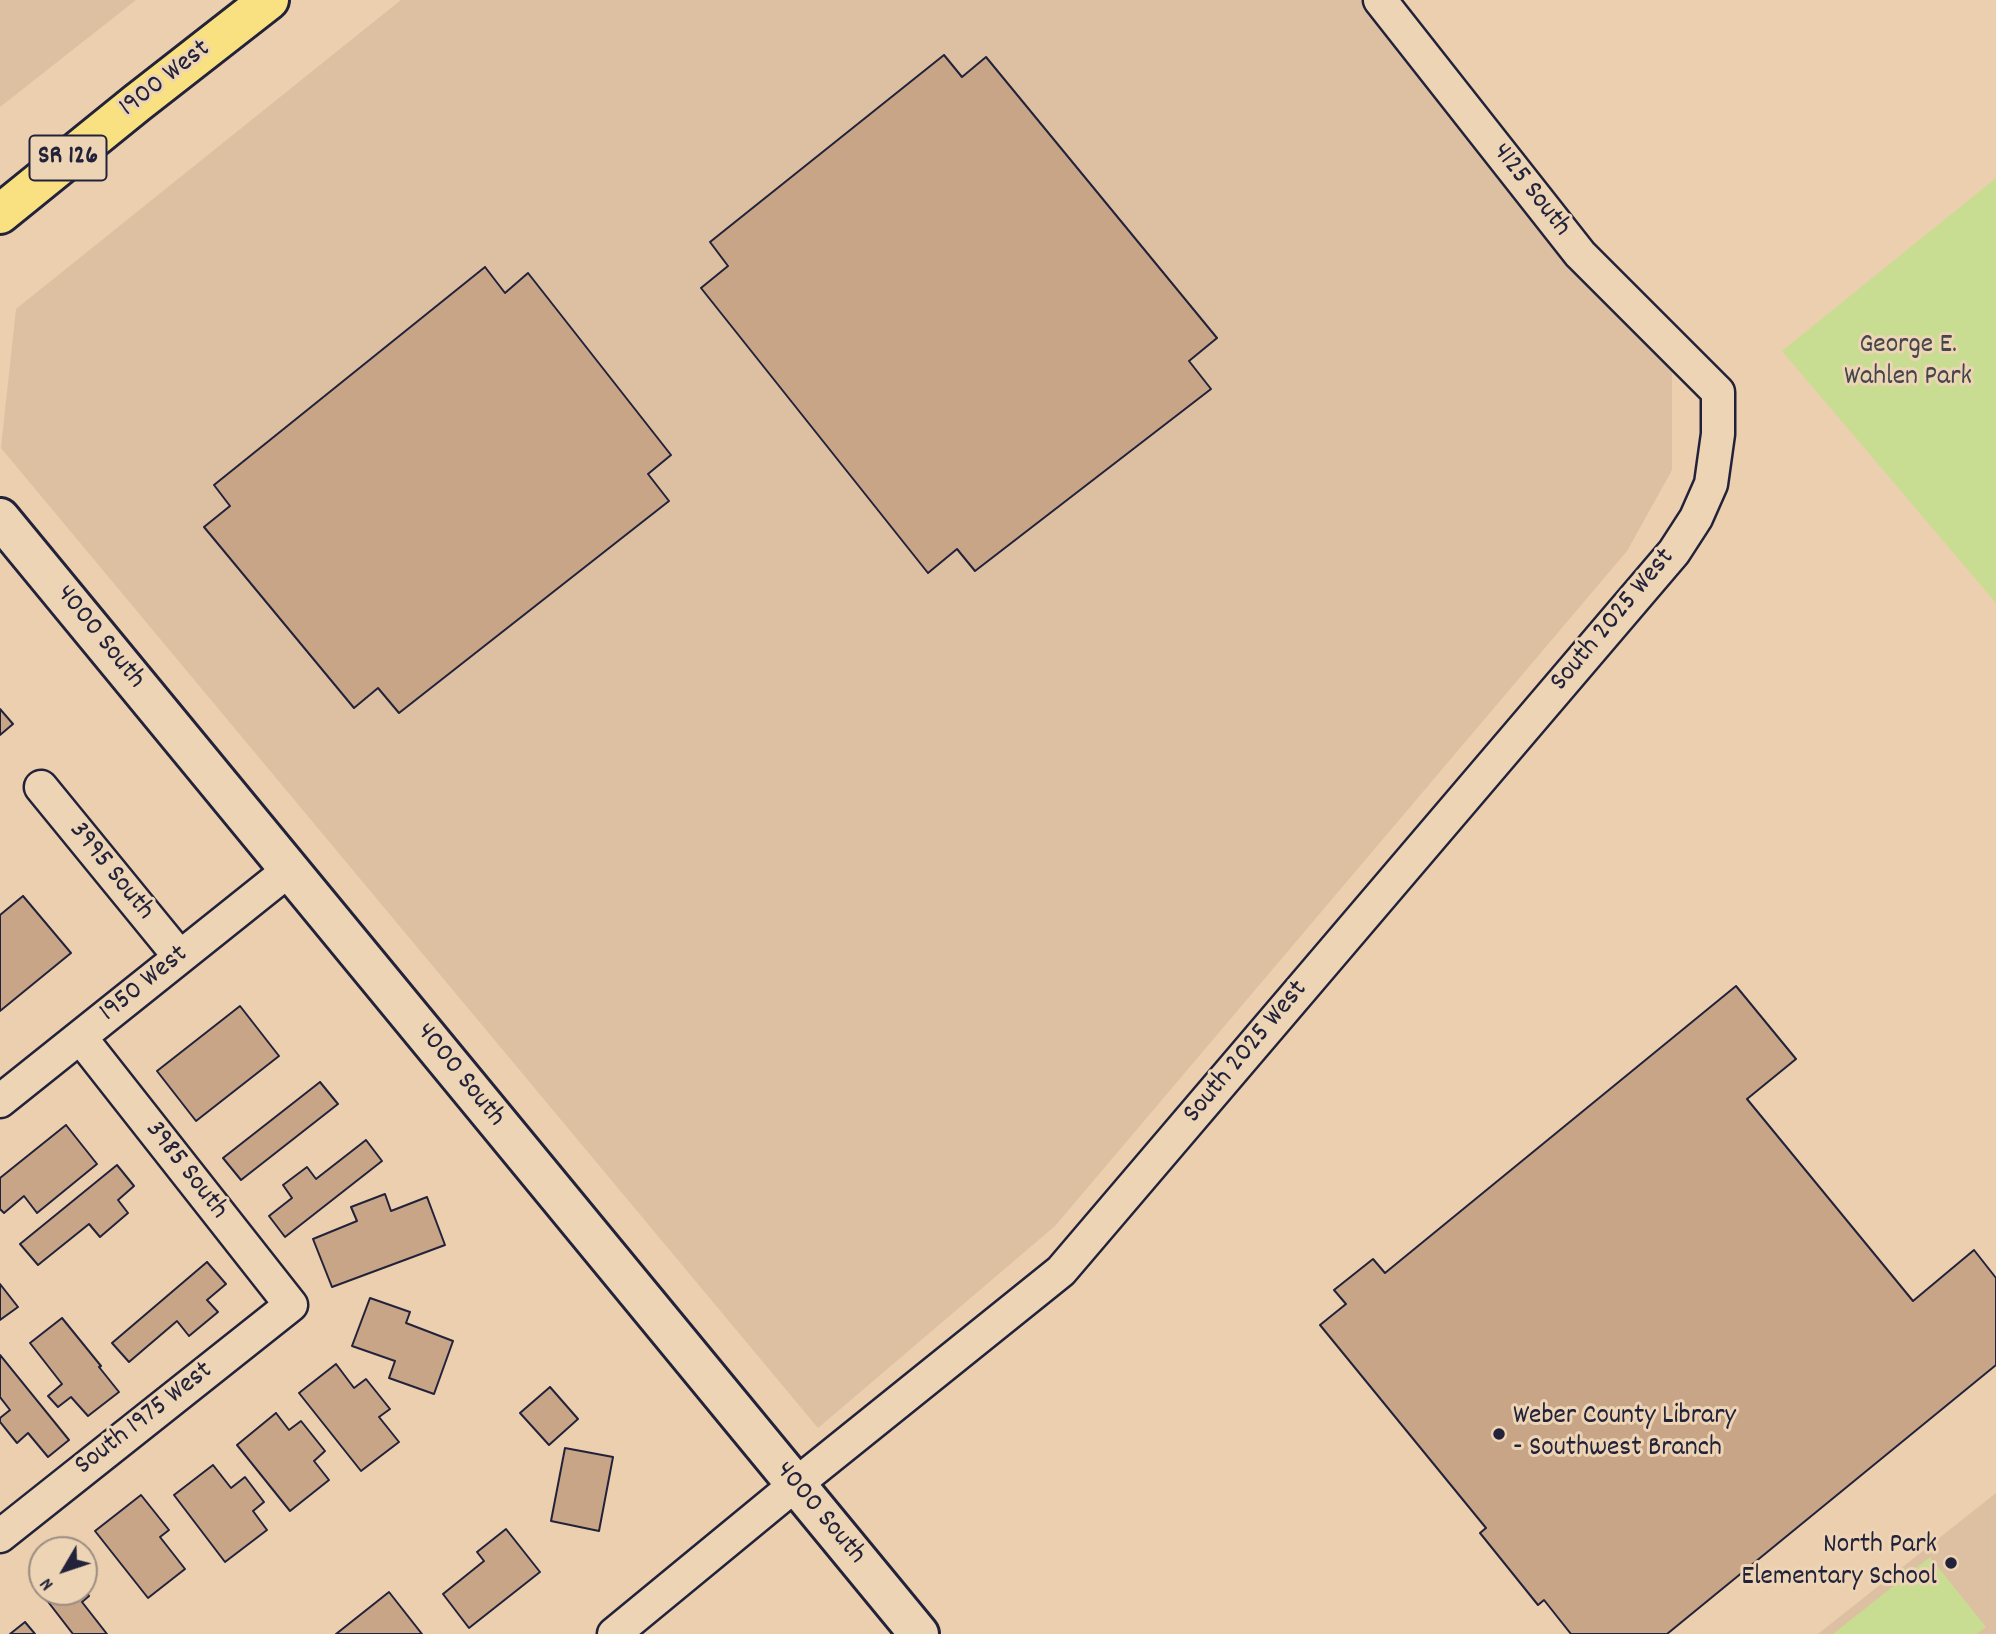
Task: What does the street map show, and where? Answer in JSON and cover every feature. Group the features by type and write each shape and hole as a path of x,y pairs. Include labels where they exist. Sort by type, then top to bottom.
{"main road":[{"name":"1900 West","path":"0,214 126,111 269,0"}],"street":[{"name":"4125 South","path":"1380,0 1580,254 1693,370"},
{"name":"South 2025 West","path":"614,1634 1061,1271 1674,552 1696,518 1712,484 1718,434 1718,392 1693,370"},
{"name":"4000 South","path":"0,518 919,1634"},
{"name":"3995 South","path":"41,787 180,957"},
{"name":"1950 West","path":"0,1101 289,870"},
{"name":"3985 South","path":"80,1037 290,1305"},
{"name":"South 1975 West","path":"0,1536 290,1305"}],"shaded area":[{"path":"0,0 136,0 0,107"},
{"path":"401,0 1386,0 1672,348 1672,470 1627,551 1055,1226 818,1428 1,448 16,309"},
{"name":"North Park Elementary School","path":"1996,1493 1996,1634 1818,1634"}],"green space":[{"name":"George E. Wahlen Park","path":"1996,178 1996,603 1782,351"},
{"path":"1930,1557 1986,1627 1977,1634 1833,1634"}],"building":[{"path":"944,55 962,77 986,57 1217,338 1189,361 1211,389 975,571 957,549 928,573 701,288 728,266 710,242"},
{"path":"485,267 505,293 528,273 671,455 648,474 669,501 399,713 378,688 354,708 204,527 230,506 214,485"},
{"path":"0,709 13,724 0,735"},
{"path":"23,896 71,953 0,1011 0,915"},
{"path":"1736,986 1796,1059 1747,1099 1913,1301 1974,1250 1996,1278 1996,1365 1667,1634 1571,1634 1544,1600 1538,1605 1480,1533 1486,1528 1320,1325 1346,1304 1334,1290 1373,1259 1385,1273"},
{"path":"240,1006 279,1056 196,1121 157,1071"},
{"path":"320,1082 338,1104 241,1180 223,1158"},
{"path":"66,1125 97,1164 37,1213 24,1196 4,1213 0,1209 0,1178"},
{"path":"366,1140 382,1161 285,1237 269,1216 292,1198 283,1185 307,1167 316,1179"},
{"path":"117,1165 134,1186 118,1200 128,1213 100,1237 89,1224 38,1265 20,1244"},
{"path":"385,1194 391,1211 427,1197 445,1245 332,1287 313,1239 357,1221 351,1207"},
{"path":"207,1262 226,1284 207,1300 218,1312 189,1336 177,1321 129,1362 112,1343"},
{"path":"0,1284 18,1307 0,1320"},
{"path":"370,1298 410,1312 406,1323 453,1341 434,1394 389,1378 395,1361 352,1346"},
{"path":"62,1318 119,1392 88,1416 71,1397 58,1407 48,1396 62,1384 30,1343"},
{"path":"0,1355 69,1440 48,1457 28,1433 17,1443 0,1422 0,1418 10,1410 0,1397"},
{"path":"336,1364 354,1388 366,1379 390,1409 379,1417 399,1442 361,1471 299,1393"},
{"path":"550,1387 578,1419 549,1445 520,1413"},
{"path":"276,1413 289,1430 301,1421 325,1451 314,1461 329,1480 290,1511 237,1445"},
{"path":"565,1448 613,1457 599,1531 551,1521"},
{"path":"213,1465 231,1488 245,1477 264,1502 253,1511 267,1530 225,1562 174,1495"},
{"path":"141,1495 169,1530 160,1537 185,1569 148,1598 95,1531"},
{"path":"506,1529 540,1572 469,1628 443,1594 484,1561 477,1552"},
{"path":"389,1592 422,1634 336,1634"},
{"path":"51,1606 85,1606 107,1634 73,1634"},
{"path":"25,1622 35,1634 10,1634"}],"place":[{"name":"Weber County Library - Southwest Branch","path":"1499,1434"},
{"name":"North Park Elementary School","path":"1951,1563"}]}
